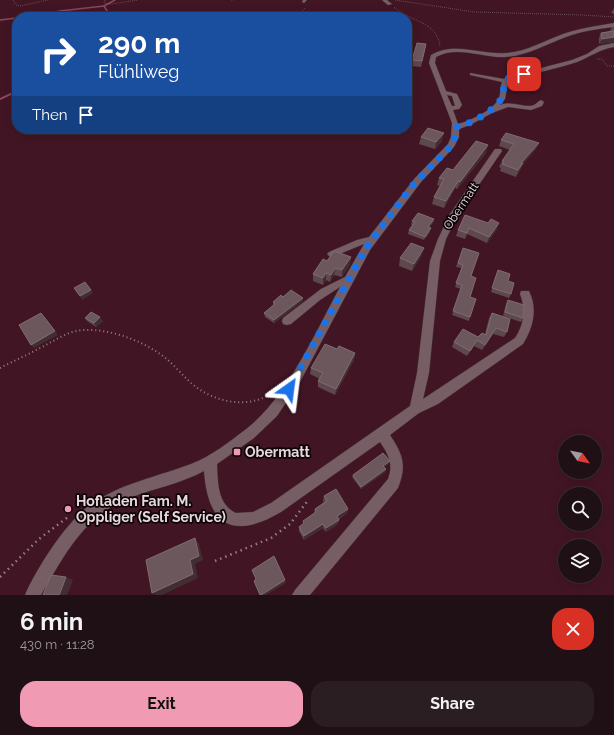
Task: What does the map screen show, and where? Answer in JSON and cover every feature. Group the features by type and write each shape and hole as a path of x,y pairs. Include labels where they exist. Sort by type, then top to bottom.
{"street":[{"path":"384,0 390,4"},
{"path":"431,49 493,55 514,54 529,51 564,35 614,25"},
{"path":"574,62 589,55 599,48 614,45"},
{"path":"33,595 62,545 84,519 116,497 195,469 210,461 250,434 268,417 282,400 296,378 371,240 418,180 451,146 455,136 456,127 432,61 435,55 442,50"},
{"path":"456,127 466,125 490,110 502,99 505,81 512,76 587,59 608,50 614,50"},
{"path":"472,74 505,81 533,79"},
{"path":"444,92 455,95 459,102 457,108 450,108"},
{"path":"490,110 496,110 507,105 535,107 540,105 541,102"},
{"name":"Obermatt","path":"416,409 423,373 435,261 442,239 453,216 498,151"},
{"path":"332,254 356,243 371,240"},
{"path":"287,321 330,289 341,282 348,280"},
{"path":"210,461 214,498 224,513 233,518 253,519 261,516 312,483 416,409 434,400 519,341 524,333 529,306 525,294"},
{"path":"300,595 393,483 398,469 397,461 395,454 382,434"}],"path":[{"path":"13,0 16,5 20,6 48,0"},
{"path":"106,0 105,3 109,4 138,0"},
{"path":"395,0 456,10 487,13 581,14 614,17"},
{"path":"302,12 305,7 304,1"},
{"path":"390,4 400,12"},
{"path":"412,19 434,29 440,41 442,50"},
{"path":"597,55 596,60 602,59 607,66 614,66"},
{"path":"0,368 67,334 87,330 129,340 152,350 166,359 195,386 222,399 234,402 251,402 264,399 273,392"},
{"path":"215,561 276,536 310,498 312,483"},
{"path":"0,577 39,539 64,519 76,516 84,519"}],"shaded area":[{"path":"0,0 614,0 614,595 0,595"}],"building":[{"path":"614,31 614,37 602,39 601,33"},
{"path":"417,43 426,44 422,61 412,60"},
{"path":"428,128 444,133 436,142 421,137"},
{"path":"506,133 539,143 521,163 523,163 518,170 502,164 504,162 502,161 514,144 501,140"},
{"path":"476,141 488,145 460,182 458,181 446,201 434,197 444,179 439,178 447,168 453,170"},
{"path":"418,213 434,219 428,227 431,228 425,237 409,230 415,222 412,221"},
{"path":"465,215 488,223 491,219 499,223 489,237 469,228 467,233 458,230"},
{"path":"411,243 424,248 414,264 400,258"},
{"path":"463,248 479,253 471,276 476,278 470,297 476,299 470,317 453,311 462,285 456,283 463,265 458,263"},
{"path":"334,251 351,257 342,270 335,268 331,275 326,273 323,278 313,274 323,259 327,261"},
{"path":"498,270 510,274 508,281 514,283 511,294 492,288"},
{"path":"85,282 91,290 80,296 74,288"},
{"path":"291,290 303,298 274,320 264,313 275,304 273,302 281,295 283,297"},
{"path":"508,300 524,305 523,318 505,312"},
{"path":"91,312 100,317 94,323 85,318"},
{"path":"41,313 55,331 31,345 19,325"},
{"path":"492,313 510,319 507,332 496,328 485,345 477,340 470,351 454,342 463,329 478,337 482,333 486,335"},
{"path":"325,344 337,349 339,346 355,353 336,389 318,381 323,373 311,368"},
{"path":"383,453 390,461 383,466 386,469 361,487 353,475"},
{"path":"336,489 348,509 337,516 339,520 326,528 323,524 304,536 299,527 304,523 303,521 316,512 315,509 327,501 324,496"},
{"path":"195,538 199,556 190,560 193,574 152,593 146,560"},
{"path":"274,556 285,580 260,595 254,581 256,579 252,570"},
{"path":"51,575 66,577 59,595 43,595"}],"waterway":[{"path":"104,6 115,0"},
{"path":"55,12 104,6"},
{"path":"104,6 106,12"},
{"path":"0,20 12,19"},
{"path":"0,99 12,93"}],"place":[{"name":"Obermatt","path":"237,452"},
{"name":"Hofladen Fam. M. Oppliger (Self Service)","path":"68,509"}],"route":[{"path":"289,389 366,248 388,216 418,180 451,146 454,141 456,127 466,125 493,108 502,99 506,79 512,76 524,74"}]}
